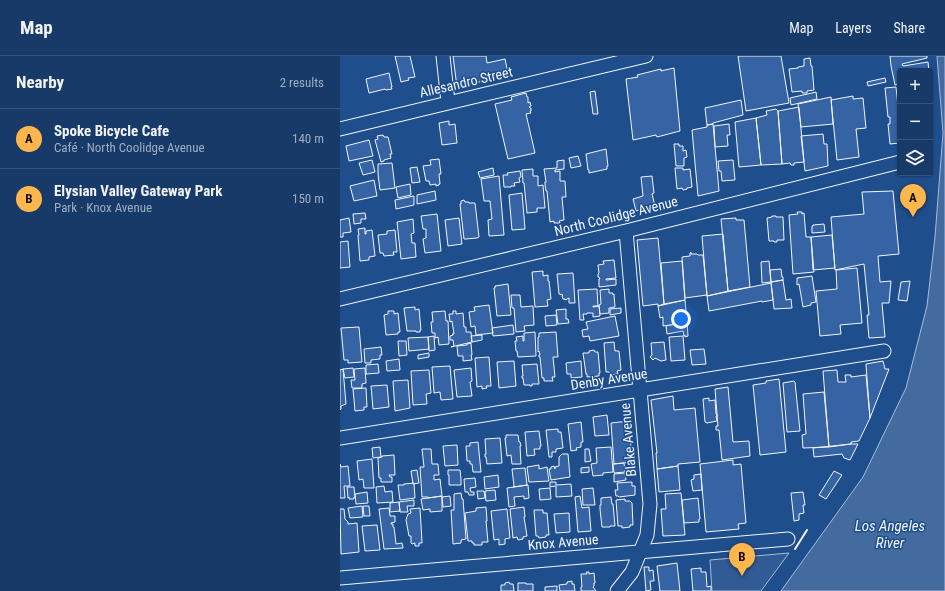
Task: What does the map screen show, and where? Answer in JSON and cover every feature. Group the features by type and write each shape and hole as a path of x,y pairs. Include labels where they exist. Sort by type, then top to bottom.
{"street":[{"path":"443,56 448,102"},
{"name":"Allesandro Street","path":"340,129 448,102 646,56"},
{"name":"North Coolidge Avenue","path":"340,299 626,231 897,163"},
{"name":"Blake Avenue","path":"618,591 632,572 647,535 650,504 626,231"},
{"name":"Denby Avenue","path":"340,438 884,351"},
{"name":"Knox Avenue","path":"340,578 788,539"}],"shaded area":[{"path":"789,553 761,591 712,591 710,560"}],"water":[{"name":"Los Angeles River","path":"937,56 945,56 945,591 781,591 863,477 906,388 927,306 935,237 943,133"}],"building":[{"path":"395,56 410,56 415,77 408,78 409,80 401,82"},
{"path":"453,56 486,56 487,63 505,59 508,73 492,77 492,79 457,87"},
{"path":"738,56 781,56 789,103 746,111"},
{"path":"890,56 927,56 927,58 902,64 903,66 928,62 929,68 897,68 897,85 895,85"},
{"path":"810,58 814,90 807,91 807,93 802,93 802,91 792,92 789,69 804,66 804,59"},
{"path":"674,68 680,131 657,137 656,135 633,140 626,79 638,77 637,75 661,69 661,71"},
{"path":"389,73 392,89 369,93 366,79"},
{"path":"885,78 886,82 868,86 867,82"},
{"path":"896,87 897,143 890,144 888,124 890,124 890,117 888,117 885,88"},
{"path":"595,91 598,114 593,114 590,92"},
{"path":"816,92 817,99 791,105 790,98"},
{"path":"526,93 528,103 530,102 531,106 529,107 531,108 531,113 526,114 535,153 508,159 495,104 512,100 511,97"},
{"path":"853,96 853,99 863,98 866,128 856,129 859,157 837,160 831,100"},
{"path":"831,97 833,124 801,127 798,104"},
{"path":"741,100 743,115 707,125 705,108"},
{"path":"799,107 804,162 794,163 794,165 791,165 790,163 782,164 778,111"},
{"path":"776,109 778,111 782,164 761,165 756,118 767,115 766,111"},
{"path":"756,118 761,165 739,167 735,122"},
{"path":"449,121 449,125 455,124 457,143 442,145 439,123"},
{"path":"713,124 719,191 698,196 692,130 707,127 707,125"},
{"path":"729,124 730,135 727,135 728,146 715,147 714,126"},
{"path":"823,134 824,144 827,144 828,166 805,171 801,136"},
{"path":"383,135 384,137 388,137 392,154 390,154 391,158 381,162 375,140 378,139 377,136"},
{"path":"369,140 373,156 349,161 346,146"},
{"path":"674,144 683,146 683,151 686,150 687,157 684,158 684,166 676,166"},
{"path":"606,149 607,169 589,173 586,154"},
{"path":"578,156 581,166 571,168 569,158"},
{"path":"439,159 441,174 439,174 440,184 436,186 436,184 430,185 429,181 426,181 423,166 431,165 430,160"},
{"path":"372,160 375,172 363,175 359,163"},
{"path":"564,160 564,169 555,170 555,172 560,171 560,181 565,181 566,197 562,197 564,220 559,221 560,223 554,223 554,221 550,222 544,169 557,168 557,161"},
{"path":"733,160 735,180 722,181 718,161"},
{"path":"392,163 395,188 380,190 378,164"},
{"path":"417,167 420,182 412,183 410,168"},
{"path":"493,168 494,175 480,178 478,172"},
{"path":"675,168 683,168 683,170 690,169 692,187 683,190 682,188 677,189"},
{"path":"533,169 533,176 538,176 538,186 543,185 545,208 537,208 537,212 527,213 522,170"},
{"path":"520,171 520,182 514,183 515,186 504,187 503,175"},
{"path":"499,176 504,235 489,236 488,220 492,219 490,201 484,201 481,179"},
{"path":"652,176 654,193 652,194 655,206 636,211 633,199 643,196 641,177"},
{"path":"374,180 377,196 354,201 350,186"},
{"path":"410,184 411,195 398,198 396,187"},
{"path":"435,191 436,200 417,204 417,195"},
{"path":"893,191 899,254 878,256 880,282 891,281 889,303 882,303 885,337 869,338 867,315 869,315 864,264 835,270 831,217 864,214 862,192"},
{"path":"522,193 525,229 512,230 509,195"},
{"path":"414,196 414,205 396,209 395,200"},
{"path":"464,200 465,202 475,203 479,237 477,238 464,239 460,204 461,201"},
{"path":"797,212 802,212 802,214 804,213 806,237 811,237 814,272 793,274 789,215 798,214"},
{"path":"365,213 366,219 361,219 361,223 354,224 353,214"},
{"path":"437,214 441,251 425,253 423,239 426,238 426,229 423,229 421,216"},
{"path":"772,216 783,217 784,240 777,240 777,242 769,241 767,218"},
{"path":"349,218 351,232 343,233 343,237 340,237 340,220"},
{"path":"459,218 462,244 448,246 445,220"},
{"path":"736,218 736,220 744,220 750,287 728,291 721,219"},
{"path":"413,219 414,233 411,234 412,243 415,243 416,257 401,259 397,222"},
{"path":"824,224 825,232 812,233 813,225"},
{"path":"365,228 365,234 366,231 372,230 375,256 369,257 369,260 360,261 358,229"},
{"path":"395,230 397,252 393,252 394,255 384,256 383,253 380,253 378,235 387,234 387,231"},
{"path":"723,234 728,291 707,296 702,236"},
{"path":"832,235 835,268 813,270 811,237"},
{"path":"658,238 664,304 658,306 658,304 643,306 637,240"},
{"path":"348,241 350,267 340,268 340,242"},
{"path":"691,252 691,254 703,255 707,295 685,298 682,257 690,256"},
{"path":"614,260 616,278 606,280 616,279 616,285 599,287 600,279 598,277 598,265 604,264 603,261"},
{"path":"682,261 685,300 664,304 661,263"},
{"path":"769,261 771,282 762,283 761,262"},
{"path":"857,268 862,323 840,325 841,334 820,336 816,291 837,289 836,270"},
{"path":"781,269 783,280 771,282 770,270"},
{"path":"543,271 543,276 548,275 551,299 547,300 548,306 535,307 532,272"},
{"path":"573,273 575,303 569,303 569,298 565,300 563,299 563,295 559,294 557,274"},
{"path":"812,276 816,302 803,307 799,284 797,285 797,278"},
{"path":"783,280 786,300 791,299 792,308 774,309 771,282"},
{"path":"910,281 907,301 898,300 901,282"},
{"path":"771,283 773,300 709,311 707,296"},
{"path":"508,284 511,315 497,316 494,288 495,286"},
{"path":"597,289 598,306 593,307 599,306 600,316 593,317 593,313 587,313 583,314 584,320 580,320 578,290"},
{"path":"609,289 609,293 614,294 615,307 609,308 609,313 600,314 600,290"},
{"path":"511,295 520,295 521,307 533,306 534,325 524,326 525,331 516,332 514,308 512,308"},
{"path":"685,300 687,322 663,326 663,317 660,318 658,306"},
{"path":"489,305 493,333 476,335 475,326 471,327 469,312 475,311 474,307"},
{"path":"415,307 415,310 419,309 420,332 407,331 404,308"},
{"path":"621,308 621,313 610,315 610,309"},
{"path":"566,309 566,319 568,319 569,323 558,324 556,310"},
{"path":"388,311 394,311 394,314 398,313 400,332 398,332 398,334 386,335 384,315 388,314"},
{"path":"445,311 446,321 448,321 449,344 439,345 438,337 435,338 435,333 432,333 432,312"},
{"path":"453,311 456,311 456,314 463,313 464,327 466,327 466,332 471,332 472,342 451,347 454,346 453,340 450,340 450,336 454,334 452,321 450,322 449,314 453,314"},
{"path":"556,315 557,325 546,326 545,316"},
{"path":"615,316 619,336 590,341 589,336 583,337 582,330 588,329 586,322"},
{"path":"687,322 688,336 684,336 683,331 667,334 666,326"},
{"path":"513,325 514,334 493,336 492,328"},
{"path":"359,327 362,362 348,363 348,360 344,360 341,328"},
{"path":"535,332 536,356 518,357 515,341 517,341 516,337 523,336 524,341 524,333"},
{"path":"556,332 558,357 553,357 555,377 552,377 553,381 544,381 544,378 542,378 539,351 538,352 538,337 539,333"},
{"path":"482,335 482,340 472,342 471,336"},
{"path":"434,336 435,350 429,351 428,337"},
{"path":"683,336 685,360 671,361 669,337"},
{"path":"428,337 429,349 409,351 408,338"},
{"path":"398,341 406,341 407,355 399,356"},
{"path":"614,342 615,351 619,351 621,370 617,371 618,374 610,375 609,372 606,372 604,343"},
{"path":"664,342 666,360 661,361 655,358 653,360 650,357 652,355 651,343"},
{"path":"471,343 472,360 463,361 463,356 458,356 457,346"},
{"path":"381,347 382,355 380,355 380,359 371,360 371,363 365,363 364,349"},
{"path":"704,349 706,364 692,365 690,350"},
{"path":"594,350 595,352 598,352 600,373 599,376 587,377 583,353 589,353 589,351"},
{"path":"429,353 429,357 418,359 418,355"},
{"path":"489,357 491,386 486,386 487,388 482,389 482,386 477,387 475,358"},
{"path":"399,359 400,370 387,371 386,361"},
{"path":"514,361 516,386 499,388 497,362"},
{"path":"581,361 582,377 571,378 571,374 567,374 566,363"},
{"path":"883,361 885,369 889,369 870,418 866,364"},
{"path":"378,364 379,373 366,374 366,365"},
{"path":"537,364 539,384 532,384 532,386 524,385 522,378 522,365"},
{"path":"450,366 453,399 441,400 440,392 434,393 432,367"},
{"path":"353,368 354,377 345,378 343,369"},
{"path":"365,368 366,383 362,384 362,388 352,388 351,380 355,380 354,369"},
{"path":"471,368 472,381 470,382 472,396 457,397 454,370"},
{"path":"343,369 346,404 341,406 340,410 340,370"},
{"path":"429,370 431,393 426,394 427,404 413,405 411,371"},
{"path":"837,370 838,382 846,382 845,375 851,375 851,377 866,375 870,418 859,441 851,442 851,444 829,447 823,371"},
{"path":"779,379 786,452 760,455 753,385"},
{"path":"408,380 410,408 395,411 393,381"},
{"path":"794,381 800,431 787,432 783,383"},
{"path":"387,385 389,407 373,409 371,386"},
{"path":"728,387 733,442 749,441 750,456 722,460 719,430 716,430 716,426 718,426 715,389"},
{"path":"366,388 367,407 364,407 364,410 355,411 353,389"},
{"path":"824,392 829,447 803,448 802,435 806,434 803,394"},
{"path":"673,396 674,410 695,408 700,462 678,464 678,466 657,469 657,453 651,400"},
{"path":"709,398 709,401 715,400 717,421 707,423 705,422 703,399"},
{"path":"607,415 609,435 595,436 593,417"},
{"path":"629,421 630,432 631,431 632,462 614,464 611,423"},
{"path":"581,422 583,442 581,442 581,447 576,448 577,450 571,451 568,424"},
{"path":"558,429 558,432 561,432 563,448 556,449 556,452 552,452 552,457 549,457 546,430"},
{"path":"539,431 540,449 534,449 535,455 527,456 525,432"},
{"path":"506,435 518,435 521,446 521,464 512,464 511,455 507,456"},
{"path":"500,438 502,463 487,464 485,457 485,439"},
{"path":"478,442 481,472 473,472 472,464 470,464 470,461 467,461 466,446 470,446 470,443"},
{"path":"858,444 850,460 844,458 842,454 814,457 813,448"},
{"path":"457,445 458,465 445,466 443,446"},
{"path":"380,447 381,457 373,458 372,448"},
{"path":"611,447 613,472 593,476 591,464 597,463 596,448"},
{"path":"422,449 431,449 432,464 438,464 439,475 434,475 434,480 440,479 442,496 428,498 422,497 420,467 424,467"},
{"path":"585,449 589,449 591,461 585,462"},
{"path":"562,454 568,454 570,477 551,480 549,469 554,466 555,469 555,467 559,466 559,457"},
{"path":"394,455 395,475 389,475 392,477 392,482 381,482 381,478 379,478 378,458 382,456"},
{"path":"372,459 374,488 364,488 363,479 359,480 357,461"},
{"path":"733,460 733,465 741,464 746,523 738,524 739,529 706,532 700,464"},
{"path":"624,463 625,472 614,473 613,464"},
{"path":"340,464 341,467 348,466 350,486 344,486 345,498 340,498"},
{"path":"539,465 539,469 547,467 549,481 529,482 527,467"},
{"path":"678,466 680,490 659,492 657,469"},
{"path":"589,467 589,472 581,473 581,468"},
{"path":"525,468 527,485 513,487 512,469"},
{"path":"417,470 419,483 413,484 411,471"},
{"path":"448,470 460,470 461,485 449,485"},
{"path":"834,471 842,475 826,499 819,495"},
{"path":"625,473 626,480 614,482 614,474"},
{"path":"701,474 702,490 693,491 691,480 694,479 694,475"},
{"path":"498,475 499,487 485,489 484,477"},
{"path":"475,478 476,487 470,488 471,492 474,492 474,495 469,495 468,492 465,492 464,479"},
{"path":"550,482 556,482 556,485 571,484 572,496 556,497 556,486 550,487"},
{"path":"632,482 632,486 635,486 635,495 616,496 615,490 618,490 617,483"},
{"path":"414,483 415,498 400,500 398,485"},
{"path":"528,485 529,498 524,499 524,496 514,497 515,506 509,507 507,488"},
{"path":"384,486 385,492 392,491 393,502 377,503 376,487"},
{"path":"347,487 354,487 354,499 348,498"},
{"path":"550,488 551,499 540,500 539,489"},
{"path":"593,488 595,505 583,505 582,489"},
{"path":"495,490 496,500 486,501 485,491"},
{"path":"477,491 484,491 485,498 478,499"},
{"path":"367,492 368,503 356,504 355,494"},
{"path":"803,492 805,505 803,505 804,513 799,514 799,520 794,521 791,493"},
{"path":"461,493 463,499 466,539 461,540 461,543 453,544 451,510 454,510 454,494"},
{"path":"681,493 685,535 663,536 661,509 666,509 665,494"},
{"path":"442,496 442,511 430,512 430,509 423,510 421,499"},
{"path":"450,496 451,506 443,507 442,497"},
{"path":"580,496 582,508 589,507 591,531 578,532 575,497"},
{"path":"611,497 615,526 602,527 600,509 601,498"},
{"path":"698,498 699,522 684,523 682,500"},
{"path":"625,499 625,501 630,501 632,503 633,525 622,528 622,526 618,526 616,500"},
{"path":"414,500 414,506 407,506 408,512 400,512 399,502"},
{"path":"399,502 400,511 390,512 390,503"},
{"path":"362,506 363,517 350,518 348,508"},
{"path":"363,506 369,506 370,516 364,516"},
{"path":"486,507 488,542 482,542 482,545 474,545 472,541 468,541 465,513 476,511 476,508"},
{"path":"524,507 527,536 518,540 517,537 513,538 510,509"},
{"path":"389,508 390,516 395,516 395,522 391,524 393,524 394,527 396,544 402,543 403,548 384,549 379,509"},
{"path":"420,508 422,543 419,543 419,546 415,546 415,543 411,543 411,536 409,536 406,520 408,514 411,513 410,509"},
{"path":"340,509 344,509 345,519 348,524 357,523 359,552 341,554"},
{"path":"507,509 510,538 505,539 505,544 499,545 499,539 494,540 491,511"},
{"path":"534,510 543,510 543,513 547,513 549,535 546,535 546,537 539,538 536,536"},
{"path":"569,513 570,532 556,533 554,514"},
{"path":"377,525 380,550 365,551 362,526"},
{"path":"677,563 680,591 660,591 657,566"},
{"path":"644,567 649,567 649,571 653,570 654,581 650,581 651,590 646,591"},
{"path":"701,568 701,572 706,572 707,587 711,586 711,591 693,591 691,569"},
{"path":"586,572 589,572 589,574 594,573 595,583 593,587 596,591 581,591 581,574 587,574"},
{"path":"572,581 575,591 560,591 559,585 567,584 567,582"},
{"path":"509,582 510,584 513,584 514,591 501,591 501,585 505,585 505,583"},
{"path":"518,583 533,584 533,591 518,591"},
{"path":"557,586 557,591 545,591 545,587"}],"wall":[{"path":"795,549 807,530"}],"place":[{"name":"Spoke Bicycle Cafe","path":"913,217"},
{"name":"Elysian Valley Gateway Park","path":"742,576"}]}
